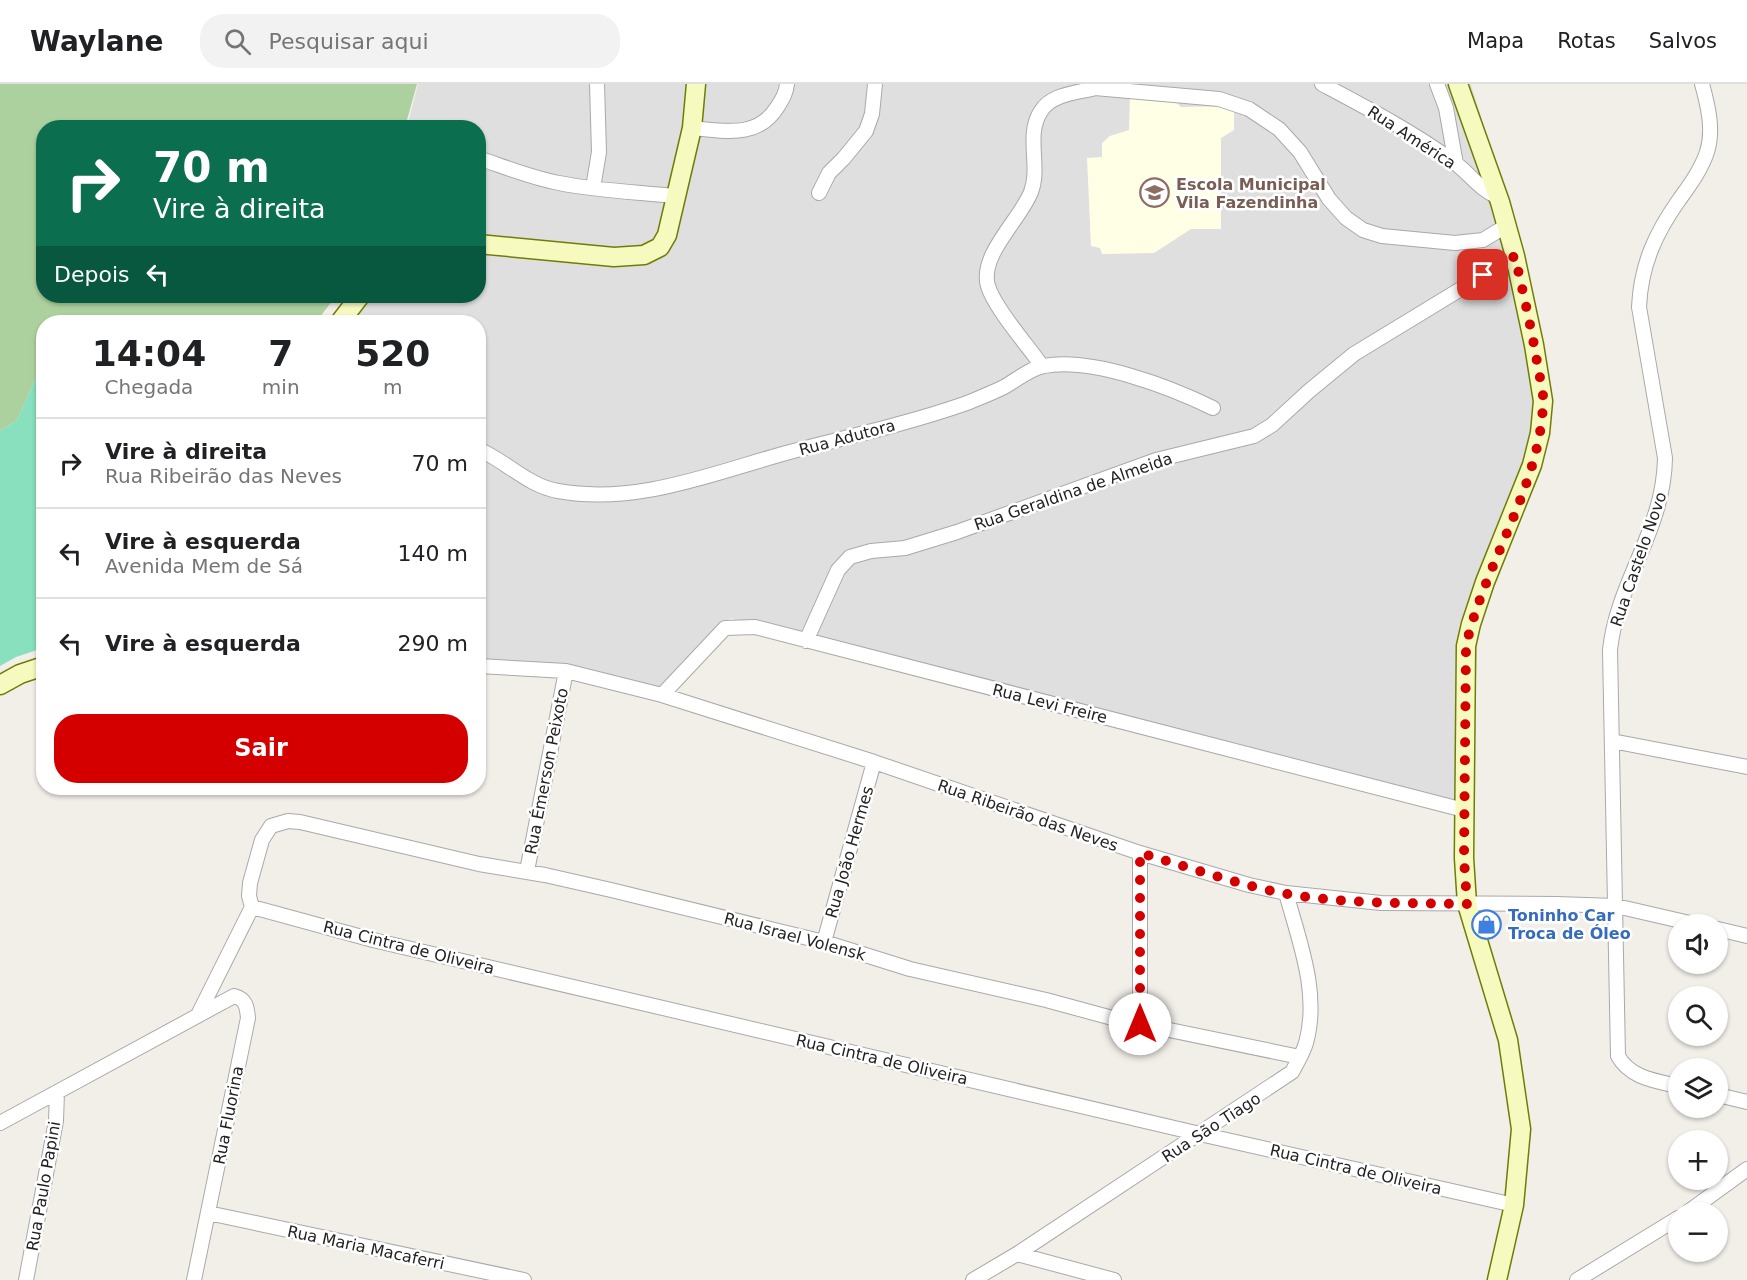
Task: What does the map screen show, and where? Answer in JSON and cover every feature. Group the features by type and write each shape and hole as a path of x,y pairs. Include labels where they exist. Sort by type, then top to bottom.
{"street":[{"path":"593,188 599,152 597,84"},
{"path":"486,245 614,257 644,255 660,247 667,235 692,128 696,84"},
{"path":"692,128 731,132 749,130 773,115 786,93 787,84"},
{"path":"819,193 829,173 866,131 872,114 875,84"},
{"name":"Rua América","path":"1322,84 1395,123 1456,164 1481,188 1498,197"},
{"path":"1437,84 1446,108 1456,164"},
{"path":"1458,84 1498,197 1515,256 1544,401 1540,433 1532,465 1485,582 1466,646 1464,858 1467,904 1500,1008 1515,1076 1521,1129 1514,1205 1497,1280"},
{"name":"Rua Castelo Novo","path":"1668,1084 1632,1072 1623,1065 1618,1056 1610,650 1612,632 1620,605 1658,513 1665,481 1665,458 1639,307 1640,284 1644,265 1658,233 1689,187 1707,153 1710,116 1702,84"},
{"path":"1042,366 997,304 988,285 988,266 990,258 1017,218 1031,191 1034,175 1033,133 1041,109 1054,99 1095,86 1219,99 1249,109 1279,129 1300,152 1329,199 1346,218 1363,230 1382,236 1455,243 1483,240 1506,226"},
{"path":"486,161 558,183 676,196"},
{"name":"Rua Geraldina de Almeida","path":"806,640 838,570 850,557 871,551 905,548 957,532 1156,460 1254,436 1272,425 1354,354 1515,256"},
{"path":"345,315 355,303"},
{"name":"Rua Adutora","path":"486,453 531,481 556,491 600,495 662,489 799,449 871,432 966,403 1000,389 1042,366 1072,365 1140,378 1213,408"},
{"name":"Rua Levi Freire","path":"662,695 725,628 755,627 1464,810"},
{"name":"Rua Ribeirão das Neves","path":"486,667 566,672 662,695 874,762 1140,853 1249,885 1286,893 1381,903 1616,906 1668,918"},
{"path":"0,685 36,669"},
{"name":"Rua Émerson Peixoto","path":"526,871 566,672"},
{"path":"1612,741 1747,766"},
{"name":"Rua João Hermes","path":"824,942 874,762"},
{"name":"Rua Israel Volensk","path":"252,907 249,896 250,883 262,840 271,826 288,821 479,864 526,871 824,942 910,969 1046,1000 1116,1019 1300,1057"},
{"path":"1140,853 1140,1024"},
{"name":"Rua São Tiago","path":"973,1280 1017,1254 1292,1072 1306,1044 1310,1016 1308,974 1286,893"},
{"path":"0,1123 198,1015 252,907"},
{"name":"Rua Cintra de Oliveira","path":"252,907 373,940 1200,1134 1514,1205"},
{"path":"1728,931 1747,936"},
{"name":"Rua Fluorina","path":"194,1280 248,1018 243,1000 234,996 198,1015"},
{"name":"Rua Paulo Papini","path":"26,1280 56,1121 57,1092"},
{"path":"1728,1097 1747,1102"},
{"path":"1702,1202 1747,1169"},
{"name":"Rua Maria Macaferri","path":"208,1213 524,1280"},
{"path":"1577,1280 1668,1224"},
{"path":"1017,1254 1114,1280"}],"shaded area":[{"path":"418,84 1471,84 1521,250 1546,401 1526,478 1480,576 1471,807 730,618 668,693 486,665 486,315 335,315 344,303 486,303 486,120 409,120"},
{"name":"Escola Municipal Vila Fazendinha","path":"1130,96 1172,98 1181,107 1234,106 1234,130 1221,138 1221,229 1191,229 1154,253 1102,254 1100,248 1091,246 1087,158 1102,157 1102,143 1110,136 1129,130"}],"green space":[{"path":"0,84 417,84 407,120 36,120 36,303 331,303 321,315 36,315 36,378 17,420 0,431"},
{"path":"36,378 36,650 16,657 0,666 0,431 17,420"}],"place":[{"name":"Escola Municipal Vila Fazendinha","path":"1155,193"},
{"name":"Toninho Car Troca de Óleo","path":"1487,924"}],"route":[{"path":"1140,1024 1140,853 1249,885 1286,893 1381,903 1467,904 1464,858 1466,646 1485,582 1532,465 1540,433 1544,401 1515,256 1483,275"}]}
